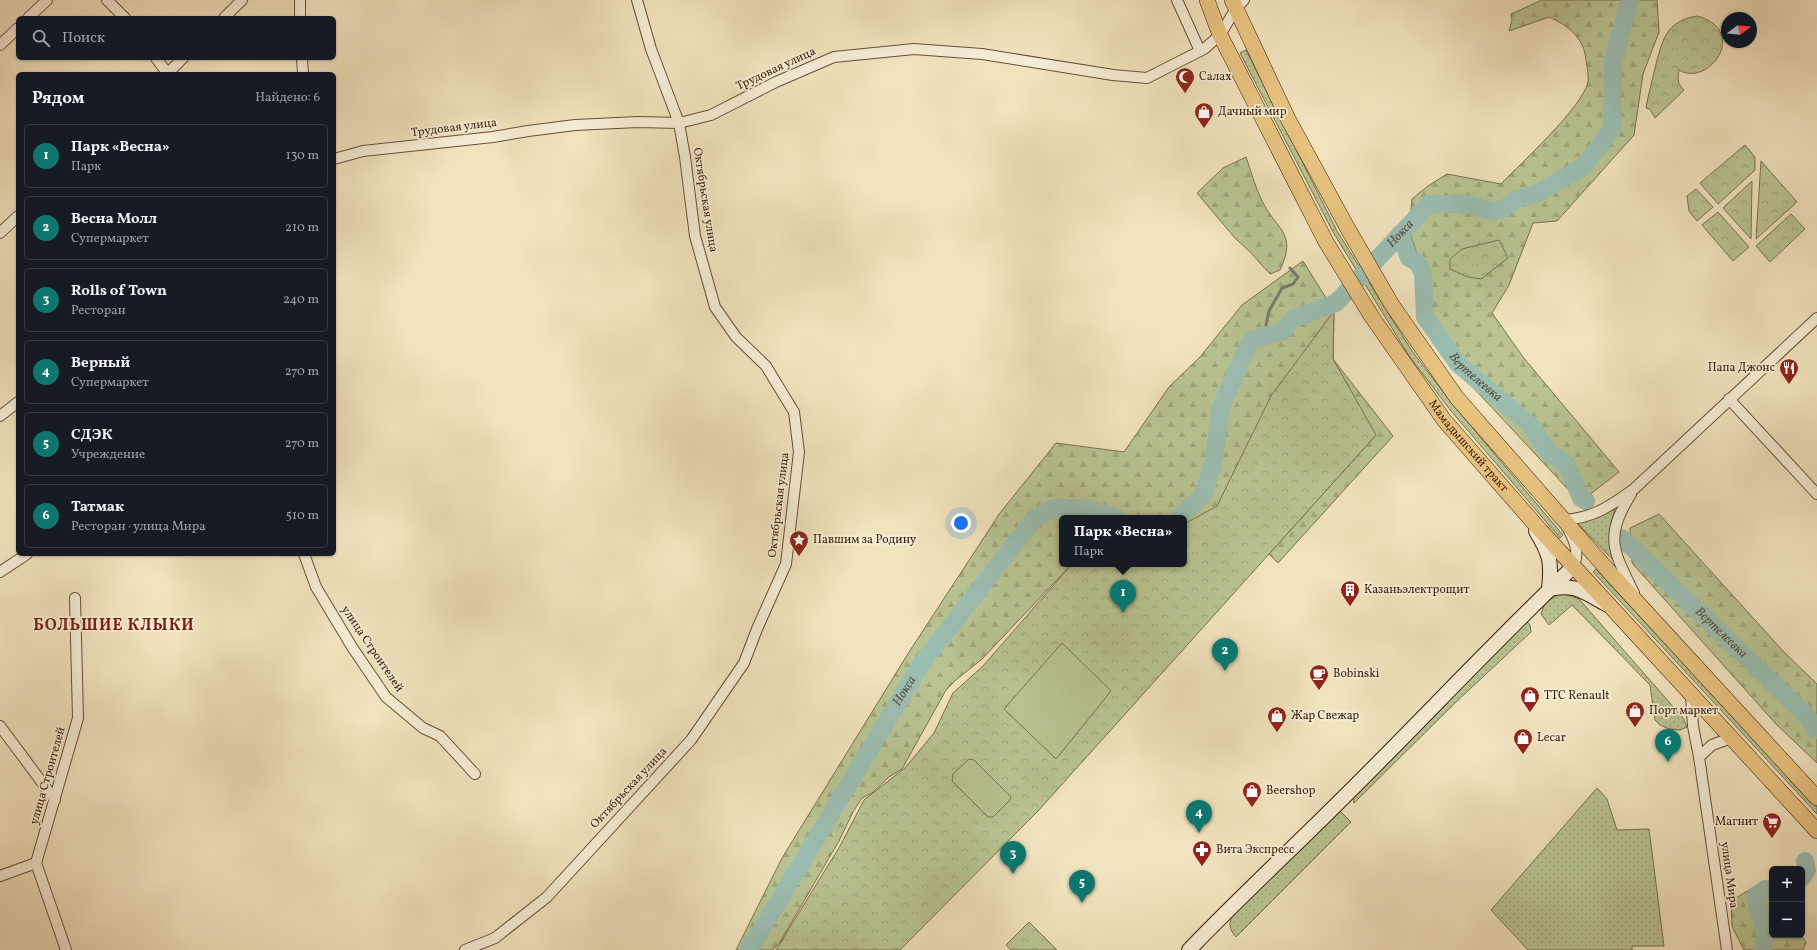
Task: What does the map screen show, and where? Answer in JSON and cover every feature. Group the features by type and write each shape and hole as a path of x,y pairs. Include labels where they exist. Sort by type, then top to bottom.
{"main road":[{"name":"Мамадышский тракт","path":"1206,0 1220,35 1326,242 1372,317 1444,420 1573,567 1817,831"},
{"name":"Мамадышский тракт","path":"1237,3 1287,117 1348,229 1392,305 1457,398 1642,608 1817,798"}],"street":[{"path":"30,16 47,0"},
{"path":"107,0 123,16"},
{"path":"226,16 242,0"},
{"path":"300,0 300,16"},
{"name":"Октябрьская улица","path":"465,950 495,938 547,897 691,740 744,663 757,629 786,564 799,452 794,412 766,366 736,337 715,307 696,236 679,123 651,49 637,0"},
{"path":"1177,0 1200,51"},
{"name":"Трудовая улица","path":"336,158 363,151 493,137 528,130 576,125 638,122 679,123 711,115 776,82 834,57 914,49 982,54 1113,75 1147,78 1200,51 1220,35 1237,3"},
{"path":"0,45 16,30"},
{"path":"157,60 166,72"},
{"path":"169,72 181,60"},
{"path":"302,60 303,72"},
{"path":"0,233 16,218"},
{"path":"1190,950 1216,922 1343,798 1573,567 1577,557 1576,550 1570,533 1563,520 1587,517 1601,511 1634,489 1729,398 1817,318"},
{"path":"1729,398 1817,494"},
{"path":"0,416 16,404"},
{"path":"1634,489 1616,521 1614,539 1616,553 1642,608"},
{"path":"1525,514 1546,548 1552,569 1550,589"},
{"path":"0,572 24,556"},
{"name":"улица Строителей","path":"305,556 316,587 352,647 386,697 423,728 440,736 475,774"},
{"path":"1550,589 1562,586 1576,588 1610,606"},
{"name":"улица Строителей","path":"36,863 78,718 75,598"},
{"name":"улица Мира","path":"1691,695 1693,726 1699,757 1727,950"},
{"path":"0,726 55,800"},
{"path":"1699,757 1712,745 1731,738"},
{"path":"0,876 36,863 66,950"}],"green space":[{"path":"1540,0 1657,0 1659,32 1643,74 1634,135 1557,221 1533,223 1509,285 1492,313 1523,357 1619,472 1580,502 1455,368 1417,306 1420,263 1409,231 1412,199 1428,186 1447,174 1501,184 1563,120 1575,106 1583,93 1588,82 1585,52 1574,33 1569,28 1549,17 1509,31 1512,20 1511,14"},
{"path":"1697,16 1713,23 1721,33 1722,48 1719,55 1712,65 1702,71 1691,73 1679,70 1678,81 1684,90 1655,118 1650,109 1646,108 1660,50 1663,41 1671,28 1686,19"},
{"path":"1246,50 1337,231 1412,351 1454,406 1563,535 1560,538 1451,411 1409,356 1333,232 1240,53"},
{"path":"1745,145 1755,157 1755,170 1718,204 1700,183"},
{"path":"1246,157 1262,201 1283,232 1286,239 1287,247 1280,270 1270,274 1234,237 1197,193 1223,168"},
{"path":"1761,161 1797,202 1756,239"},
{"path":"1752,181 1751,239 1723,208"},
{"path":"1696,189 1713,207 1697,221 1689,211 1687,196"},
{"path":"1718,212 1749,247 1733,261 1702,225"},
{"path":"1791,214 1805,229 1770,262 1756,246"},
{"path":"1499,240 1508,258 1481,279 1468,277 1450,269 1450,259 1462,249"},
{"path":"1303,261 1334,311 1333,359 1393,436 1278,563 1269,554 1376,435 1217,506 1187,557 1187,515 1059,515 1059,567 1069,567 982,659 946,690 902,769 889,777 872,793 862,798 853,812 839,841 780,942 773,950 736,950 782,858 909,652 1000,513 1056,443 1124,452 1169,387 1200,357 1242,305"},
{"path":"1334,311 1333,359 1376,435 1038,811 900,950 776,950 840,846 864,800 905,768 934,733 953,693 983,666 1069,567 1187,567 1187,522 1217,506 1271,396"},
{"path":"1616,505 1610,535 1617,564 1577,523"},
{"path":"1659,514 1783,651 1817,684 1817,763 1776,724 1632,563 1630,528"},
{"path":"1596,569 1817,807 1817,814 1593,572"},
{"path":"1561,593 1579,599 1683,718 1687,727 1680,730 1669,729 1660,725 1655,720 1650,685 1572,605 1549,625 1541,614 1545,603"},
{"path":"1527,622 1530,625 1531,632 1456,702 1354,803 1353,796 1522,624"},
{"path":"1062,643 1111,691 1056,759 1004,709"},
{"path":"969,759 974,760 1011,797 1010,800 993,817 988,817 952,781 953,774"},
{"path":"1597,788 1607,799 1617,830 1649,829 1664,946 1632,946 1632,950 1528,950 1491,910"},
{"path":"1340,811 1351,822 1236,937 1230,925 1233,913 1333,813"},
{"path":"1757,885 1769,890 1769,938 1803,938 1806,942 1803,950 1744,950 1732,926 1731,901"},
{"path":"1029,922 1057,950 1011,950 1006,945"}],"waterway":[{"name":"Нокса","path":"1181,515 1203,495 1213,465 1221,407 1250,341 1282,332 1293,319 1336,303 1429,204 1468,204 1494,212 1505,208 1515,200 1539,192 1583,167 1612,130 1613,60 1630,0"},
{"name":"Вертелеевка","path":"1400,234 1409,258 1418,263 1423,274 1425,317 1458,364 1530,425 1549,453 1566,463 1581,498 1586,501"},
{"path":"1268,335 1266,325 1269,311 1282,288 1293,284 1298,277 1290,268"},
{"name":"Нокса","path":"749,950 922,663 1034,519 1057,508 1079,508 1111,515"},
{"name":"Вертелеевка","path":"1622,538 1806,715 1817,730"},
{"name":"Вертелеевка","path":"1805,861 1807,870 1805,873"},
{"name":"Вертелеевка","path":"1763,950 1765,935 1755,896 1765,889 1769,890"}],"place":[{"name":"Салах","path":"1185,94"},
{"name":"Дачный мир","path":"1204,129"},
{"name":"Папа Джонс","path":"1789,385"},
{"name":"Павшим за Родину","path":"799,557"},
{"name":"Казаньэлектрощит","path":"1350,607"},
{"name":"Парк «Весна»","path":"1123,613"},
{"name":"Весна Молл","path":"1225,671"},
{"name":"Bobinski","path":"1319,691"},
{"name":"ТТС Renault","path":"1530,713"},
{"name":"Порт маркет","path":"1635,728"},
{"name":"Жар Свежар","path":"1277,733"},
{"name":"Lecar","path":"1523,755"},
{"name":"Татмак","path":"1668,762"},
{"name":"Beershop","path":"1252,808"},
{"name":"Верный","path":"1199,833"},
{"name":"Магнит","path":"1772,839"},
{"name":"Вита Экспресс","path":"1202,867"},
{"name":"Rolls of Town","path":"1013,874"},
{"name":"СДЭК","path":"1082,903"}],"district":[{"name":"БОЛЬШИЕ КЛЫКИ","path":"114,626"}]}
